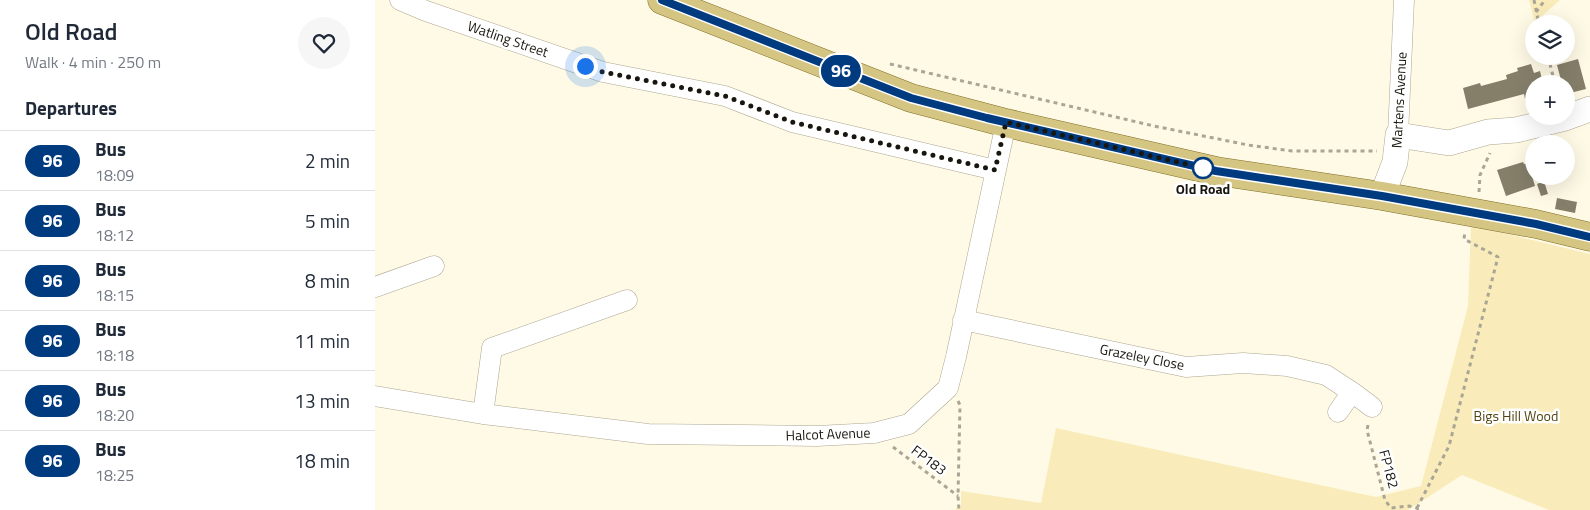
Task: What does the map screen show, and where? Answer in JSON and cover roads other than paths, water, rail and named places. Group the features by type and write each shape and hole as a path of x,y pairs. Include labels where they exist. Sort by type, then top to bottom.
{"main road":[{"path":"662,0 911,98 1216,171 1382,196 1536,224 1590,237"}],"street":[{"name":"Watling Street","path":"400,0 426,11 603,72 725,96 792,122 995,170"},
{"name":"Martens Avenue","path":"1382,196 1395,162 1404,0"},
{"path":"1397,143 1448,129 1488,132 1516,130 1565,118 1590,109"},
{"path":"963,320 1006,122"},
{"path":"375,288 435,266"},
{"path":"483,414 492,348 627,300"},
{"name":"Halcot Avenue","path":"375,396 483,414 649,434 817,436 875,433 909,424 948,388 963,320"},
{"name":"Grazeley Close","path":"963,320 1185,367 1243,363 1287,366 1325,375 1372,407"},
{"path":"1338,412 1352,392"}],"place":[{"name":"Old Road","path":"1203,168"}],"park label":[{"name":"Bigs Hill Wood","path":"1516,416"}]}
